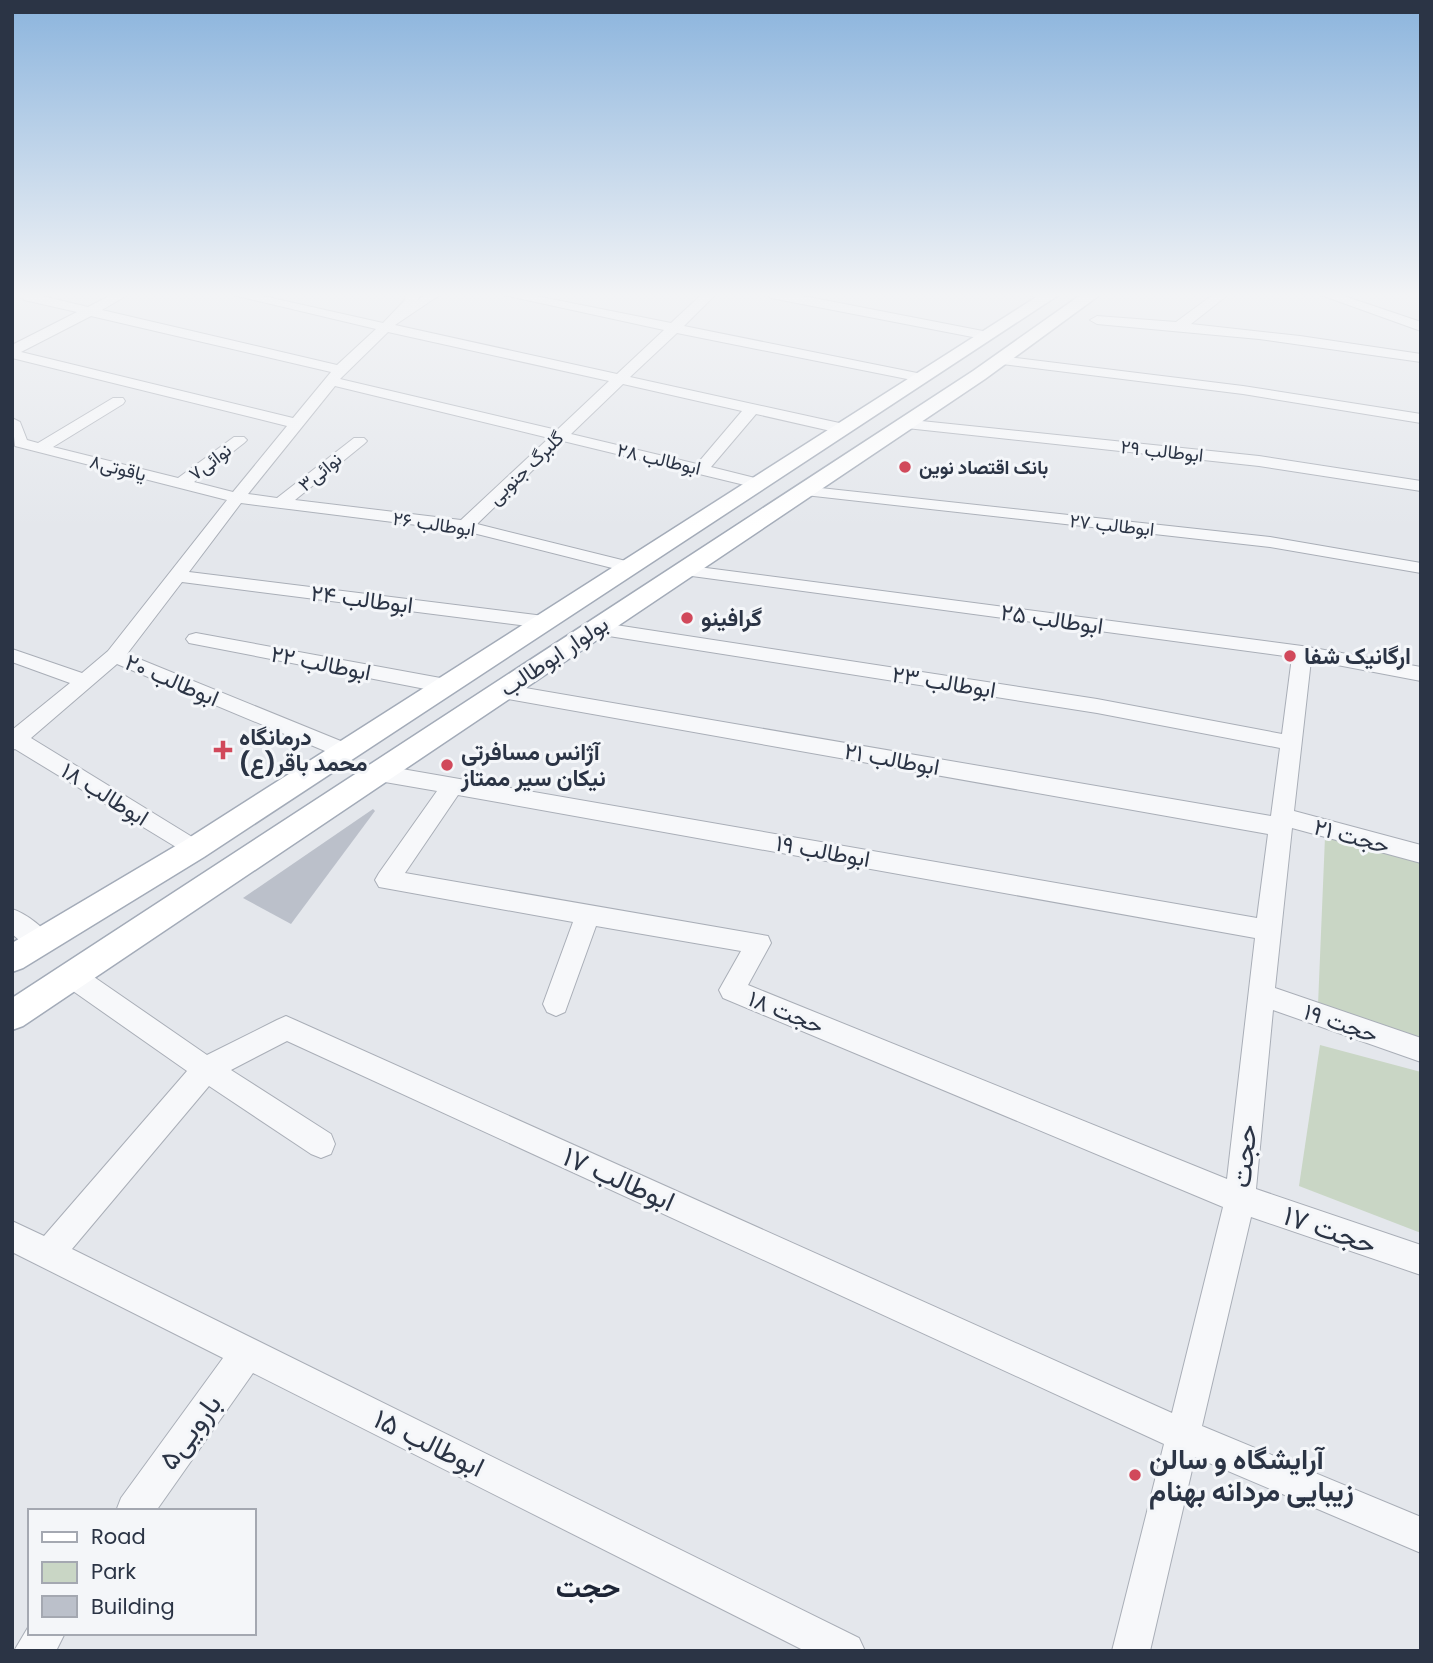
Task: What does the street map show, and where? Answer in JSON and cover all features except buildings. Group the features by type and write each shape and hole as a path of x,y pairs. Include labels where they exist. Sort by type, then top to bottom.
{"main road":[{"name":"بولوار ابوطالب","path":"12,959 194,849 933,372"},
{"path":"975,372 979,375"},
{"name":"بولوار ابوطالب","path":"12,1016 984,372"},
{"path":"236,821 265,849"}],"street":[{"path":"91,372 299,424"},
{"path":"319,372 560,435"},
{"path":"14,741 115,656 237,498 340,372"},
{"path":"587,372 844,429"},
{"name":"گلبرگ جنوبی","path":"465,526 628,372"},
{"path":"884,372 922,379"},
{"path":"1093,372 1243,390 1421,419"},
{"path":"40,448 118,401"},
{"path":"701,469 753,408"},
{"name":"یاقوتی۸","path":"12,422 16,445 40,448 237,498"},
{"name":"ابوطالب ۲۹","path":"902,424 1259,461 1421,486"},
{"name":"ابوطالب ۲۸","path":"560,435 757,483"},
{"name":"نوائی۷","path":"181,484 239,440"},
{"name":"نوائی۳","path":"281,503 359,441"},
{"name":"ابوطالب ۲۷","path":"802,491 1270,542 1421,568"},
{"name":"ابوطالب ۲۶","path":"237,498 465,526 628,567"},
{"name":"ابوطالب ۲۵","path":"683,570 1302,652 1421,674"},
{"name":"ابوطالب ۲۴","path":"179,576 544,622"},
{"name":"ابوطالب ۲۳","path":"596,628 1097,706 1291,743"},
{"name":"ابوطالب ۲۲","path":"196,639 446,686"},
{"name":"حجت","path":"1131,1651 1240,1199 1268,930 1302,652"},
{"path":"12,655 86,681"},
{"name":"ابوطالب ۲۰","path":"115,656 345,751"},
{"name":"ابوطالب ۲۱","path":"502,691 1282,822"},
{"name":"ابوطالب ۱۸","path":"14,741 194,849"},
{"name":"ابوطالب ۱۹","path":"379,773 1268,930"},
{"name":"حجت ۱۸","path":"453,786 387,880 759,943 732,990 1240,1199"},
{"name":"حجت ۲۱","path":"1282,822 1421,855"},
{"path":"555,1004 587,914"},
{"path":"12,919 41,943"},
{"path":"72,976 205,1069 321,1144"},
{"name":"حجت ۱۹","path":"1262,995 1421,1050"},
{"name":"ابوطالب ۱۷","path":"205,1069 286,1028 1183,1435"},
{"path":"48,1254 205,1069"},
{"name":"حجت ۱۷","path":"1240,1199 1421,1260"},
{"name":"ابوطالب ۱۵","path":"12,1236 846,1651"},
{"name":"بارویی۵","path":"135,1509 247,1353"},
{"path":"1183,1435 1421,1535"},
{"path":"33,1651 45,1635"}],"green space":[{"path":"1325,837 1421,863 1421,1038 1318,1005"},
{"path":"1320,1045 1421,1072 1421,1233 1299,1186"}],"place":[{"name":"بانک اقتصاد نوین","path":"905,467"},
{"name":"گرافینو","path":"687,618"},
{"name":"ارگانیک شفا","path":"1290,656"},
{"name":"درمانگاه محمد باقر(ع)","path":"223,750"},
{"name":"آژانس مسافرتی نیکان سیر ممتاز","path":"447,765"},
{"name":"آرایشگاه و سالن زیبایی مردانه بهنام","path":"1135,1475"}],"district":[{"name":"حجت","path":"588,1587"}]}
